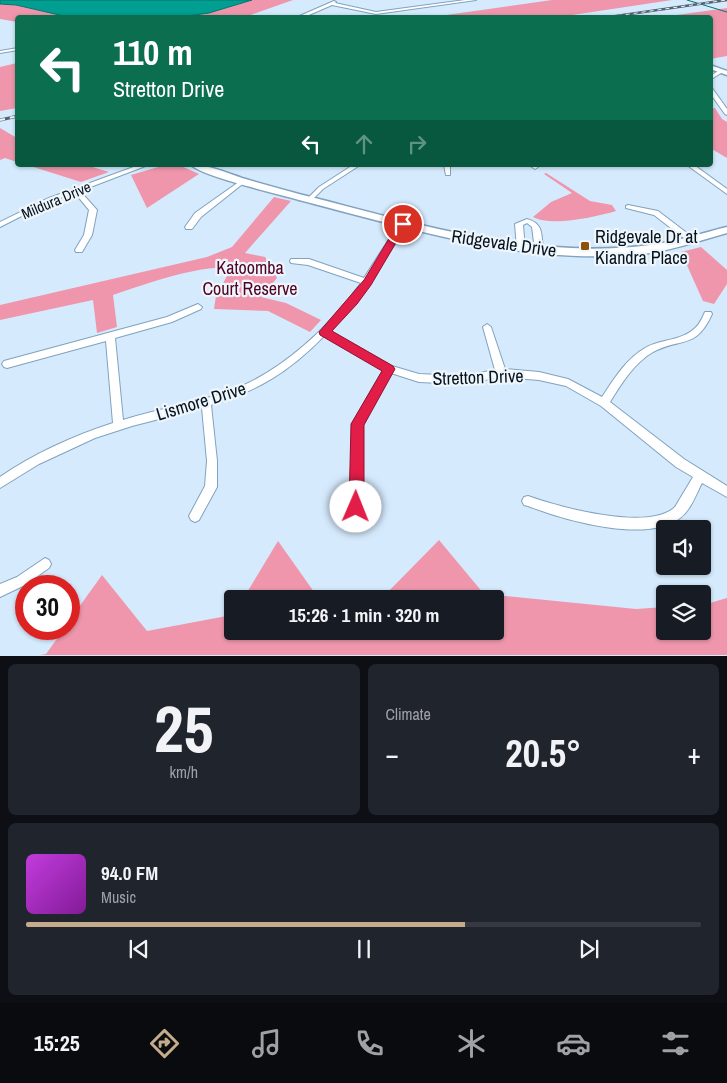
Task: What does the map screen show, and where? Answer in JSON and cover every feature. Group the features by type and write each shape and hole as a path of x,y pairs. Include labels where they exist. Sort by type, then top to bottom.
{"street":[{"path":"304,15 338,0"},
{"path":"330,3 376,13 474,0"},
{"path":"1,50 15,49"},
{"path":"713,93 727,113"},
{"name":"Mildura Drive","path":"0,225 36,206 138,167"},
{"name":"Ridgevale Drive","path":"203,167 243,181 403,224 470,241 521,249 579,253 632,251 692,240 727,230"},
{"path":"310,199 321,188 353,167"},
{"path":"447,167 448,174"},
{"path":"693,167 727,192"},
{"path":"189,227 198,215 243,181"},
{"path":"76,190 93,210 88,235 79,250"},
{"path":"628,207 656,213 692,240"},
{"path":"521,249 519,224 526,221 535,225 539,250"},
{"name":"Lismore Drive","path":"0,483 37,460 66,446 118,426 206,403 258,383 294,358 324,332 353,301 403,224"},
{"path":"294,261 309,262 367,282"},
{"path":"6,364 169,320 198,307"},
{"path":"604,403 640,356 658,345 697,334 704,325 708,314"},
{"path":"487,327 501,373"},
{"name":"Stretton Drive","path":"324,332 389,369 419,378 463,380 501,373 553,379 581,389 604,403 680,463 727,492"},
{"path":"110,336 118,426"},
{"path":"356,507 357,424 389,369"},
{"path":"195,516 211,487 212,461 206,403"},
{"path":"528,501 558,511 592,519 652,523 674,516 682,508 700,476"},
{"path":"0,591 21,581 45,564"}],"green space":[{"path":"252,0 293,0 251,15 195,15 209,13"},
{"path":"552,0 672,0 572,15 446,15"},
{"path":"0,4 16,5 59,15 15,15 15,22 0,19"},
{"path":"727,8 727,56 713,58 713,15 676,15"},
{"path":"15,63 15,108 0,111 0,67"},
{"path":"713,108 715,108 722,119 727,122 727,158 713,150"},
{"path":"0,128 15,137 15,161 5,158 0,160"},
{"path":"33,167 93,167 109,172 81,182"},
{"path":"158,167 183,167 199,174 147,208 131,175"},
{"path":"546,173 590,201 612,205 616,211 562,221 541,220 533,217 551,202 572,193 544,174"},
{"name":"Katoomba Court Reserve","path":"274,197 291,201 245,253 265,257 277,278 261,297 286,303 321,320 310,332 268,311 214,309 216,296 232,267 187,272 113,295 117,327 97,333 93,300 0,320 0,305 207,257 232,247"},
{"path":"701,247 727,270 727,284 714,304 703,301 681,252"},
{"path":"439,540 481,590 390,590"},
{"path":"278,541 313,590 248,590"},
{"path":"102,575 147,631 224,617 224,640 504,640 504,596 636,609 656,608 656,640 711,640 711,603 727,598 727,655 40,655 46,654 56,640 80,640 80,606"}],"shaded area":[{"path":"0,0 252,0 209,13 195,15 59,15 16,5 0,4"}],"waterway":[{"path":"687,0 727,12"}],"railway":[{"path":"623,15 727,0"},
{"path":"0,120 15,117"}],"place":[{"name":"Ridgevale Dr at Kiandra Place","path":"585,246"}],"route":[{"path":"356,507 357,424 389,369 324,332 353,301 367,282 403,224"}]}
